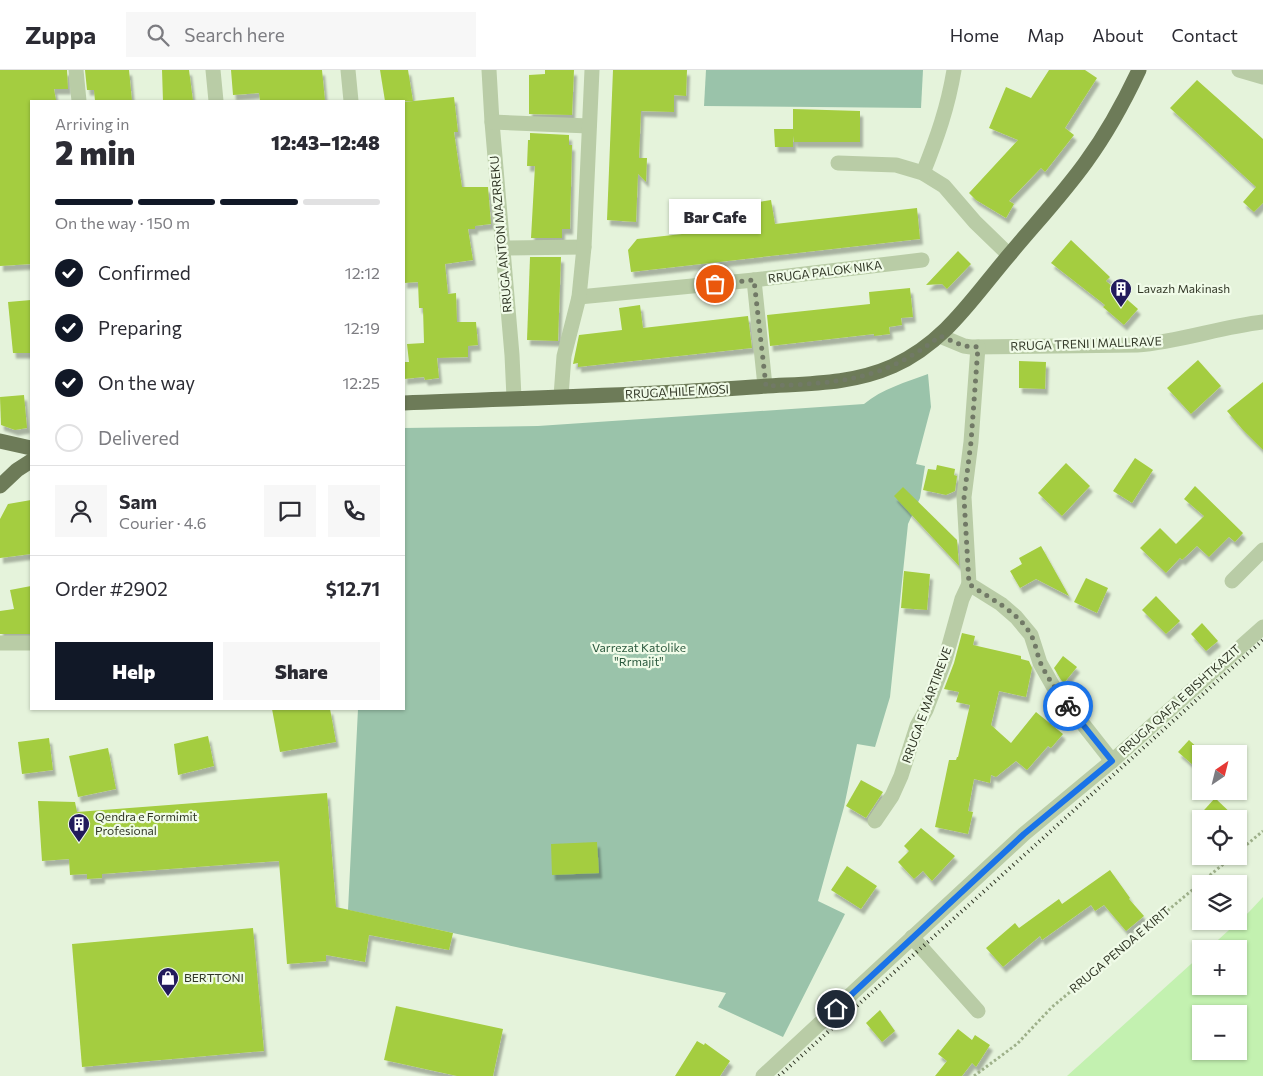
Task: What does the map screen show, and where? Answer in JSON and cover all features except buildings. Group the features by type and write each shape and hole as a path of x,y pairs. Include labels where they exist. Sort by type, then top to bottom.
{"main road":[{"name":"RRUGA HILE MOSI","path":"405,403 675,393 826,383 865,376 892,366 920,352 958,318 1086,162 1116,116 1140,70"},
{"path":"0,441 30,448"},
{"path":"0,486 30,462"}],"street":[{"path":"76,70 79,100"},
{"path":"213,70 216,100"},
{"path":"348,70 351,100"},
{"name":"RRUGA ANTON MAZRREKU","path":"489,70 514,398"},
{"path":"560,396 564,356 579,297 584,247 592,70"},
{"path":"923,173 949,100 954,70"},
{"path":"1239,70 1263,77"},
{"path":"492,122 589,126"},
{"path":"838,163 896,165 923,173 944,186 975,222 1009,255"},
{"path":"502,248 584,247"},
{"name":"RRUGA PALOK NIKA","path":"579,297 754,280 922,260"},
{"path":"754,280 766,386"},
{"name":"RRUGA TRENI I MALLRAVE","path":"940,336 964,346 978,347 1160,344 1199,334 1263,322"},
{"name":"RRUGA E MARTIREVE","path":"875,821 892,796 901,776 917,726 926,710 944,660 962,599 969,584 964,498 971,442 978,347"},
{"path":"1232,581 1263,550"},
{"path":"969,584 1001,604 1031,635 1040,663 1054,686 1112,761"},
{"name":"RRUGA QAFA E BISHTKAZIT","path":"763,1076 1024,834 1112,761 1263,626"},
{"path":"0,643 30,643"},
{"path":"912,938 978,1011"}],"path":[{"path":"1247,844 1263,831"},
{"name":"RRUGA PENDA E KIRIT","path":"974,1076 1011,1048 1052,1007 1222,865"}],"green space":[{"path":"706,70 923,70 921,108 704,106"},
{"name":"Varrezat Katolike \"Rrmajit\"","path":"928,374 931,407 916,464 925,466 920,498 908,524 890,697 875,747 857,744 844,807 818,901 845,914 783,1037 718,1007 726,993 348,910 358,710 405,710 405,428 538,426 864,404 886,390"}],"sand":[{"path":"1263,897 1263,1076 1067,1076 1192,963 1192,995 1247,995 1247,940 1218,940 1229,930 1247,930 1247,914"}],"railway":[{"path":"779,1076 1263,640"}],"way so far":[{"path":"715,284 754,280 766,386 826,383 865,376 892,366 920,352 940,336 964,346 978,347 974,411 964,498 969,584 1001,604 1031,635 1040,663 1068,706"}],"place":[{"name":"Bar Cafe","path":"715,284"},
{"name":"Lavazh Makinash","path":"1121,308"},
{"name":"Qendra e Formimit Profesional","path":"79,843"},
{"name":"BERTTONI","path":"168,997"}],"route":[{"path":"836,1009 1024,834 1112,761 1068,706"}]}
